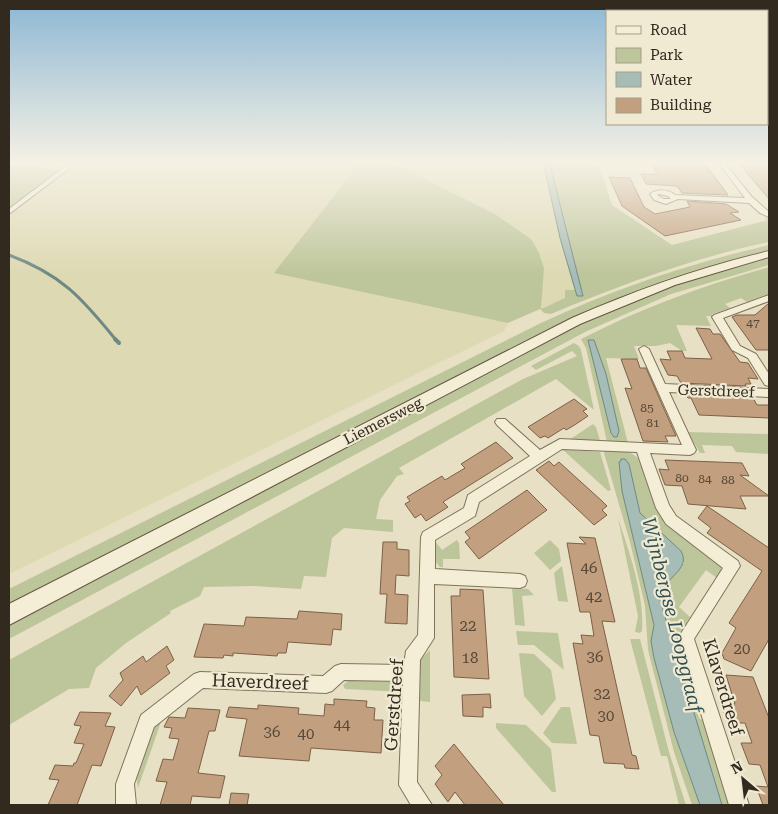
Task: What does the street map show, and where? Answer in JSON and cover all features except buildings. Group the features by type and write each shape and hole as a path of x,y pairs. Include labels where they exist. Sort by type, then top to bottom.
{"main road":[{"name":"Liemersweg","path":"9,615 576,321 666,283 704,270 769,254"}],"street":[{"path":"9,212 26,199"},
{"path":"713,199 752,201 764,213 769,215"},
{"path":"769,298 717,316 736,348 752,356 769,382"},
{"name":"Gerstdreef","path":"422,805 408,785 412,657 426,638 428,538 470,512 473,499 560,444 690,450 644,349"},
{"name":"Gerstdreef","path":"662,388 769,393"},
{"path":"501,422 538,458"},
{"name":"Klaverdreef","path":"642,449 663,508 671,520 733,566 686,638 738,805"},
{"path":"427,576 520,580"},
{"name":"Haverdreef","path":"126,805 125,784 147,722 200,680 326,685 341,672 411,673"}],"shaded area":[{"path":"29,199 332,199 275,273 508,323 504,331 9,574 9,213"},
{"path":"465,199 551,199 575,290 565,290 566,298 540,309 544,268 531,239 495,214"}],"green space":[{"path":"9,199 23,199 9,210"},
{"path":"331,199 465,199 495,214 531,239 539,253 544,268 541,309 565,298 565,290 575,290 577,296 583,296 559,199 610,199 612,205 672,245 768,220 764,218 769,218 769,242 741,248 658,273 551,314 544,313 540,309 508,323 274,273"},
{"path":"769,245 769,250 721,262 674,277 627,294 581,314 9,603 9,589 541,323 596,299 653,278"},
{"path":"769,257 769,265 671,294 585,332 9,639 9,624 583,322 670,286"},
{"path":"769,267 769,294 747,302 741,298 725,304 730,308 712,314 712,316 706,316 711,326 676,325 687,351 682,351 670,343 656,346 634,346 639,359 606,358 628,443 607,442 586,348 581,339 673,298"},
{"path":"574,343 581,350 594,410 556,379 399,468 404,474 397,476 380,500 376,519 393,520 393,532 344,528 332,538 326,577 304,576 301,589 254,586 204,587 200,596 170,611 171,613 126,643 96,668 89,688 69,689 9,725 9,660 523,379 577,356 572,351 536,370 531,366"},
{"path":"593,424 596,427 601,444 569,440"},
{"path":"688,432 769,434 769,454 736,452 732,446 702,445 705,453 700,453"},
{"path":"562,449 600,452 611,490 608,491"},
{"path":"605,450 628,451 638,458 657,507 721,563 721,573 717,578 706,570 679,607 690,617 678,636 698,699 695,703 699,718 705,722 731,805 722,805 659,597 660,590 684,563 640,513 629,464 621,461 619,462 622,491 654,625 651,641 654,658 674,732 700,805 692,805 674,752 648,650 645,606 630,542 604,453"},
{"path":"618,518 639,589 642,617 642,631 640,633 635,632 638,616"},
{"path":"457,540 459,543 460,559 443,559 443,567 440,567 434,560 433,544 435,541 442,550"},
{"path":"550,540 559,549 561,561 550,570 534,553"},
{"path":"562,566 568,602 558,601 554,573"},
{"path":"512,588 528,589 534,595 522,596 525,626 515,625"},
{"path":"516,631 558,633 564,670 534,645 518,645"},
{"path":"630,639 640,639 669,752 686,805 679,805 667,756 661,756"},
{"path":"430,650 430,702 420,701 420,660"},
{"path":"519,653 534,654 551,670 556,699 542,716 524,696"},
{"path":"350,680 398,682 403,686 404,692 345,689 343,685"},
{"path":"561,707 570,707 577,744 552,743 543,733"},
{"path":"162,719 138,788 136,776 154,724"},
{"path":"496,723 526,725 551,749 556,792 552,792 496,728"}],"water":[{"path":"551,199 559,199 583,296 577,296 560,238"},
{"path":"588,340 594,340 606,374 619,431 617,437 614,437 611,433"},
{"path":"621,459 625,459 629,464 640,513 681,551 683,564 665,585 659,597 722,805 700,805 674,732 654,658 651,641 654,625 622,491 619,462"}],"waterway":[{"path":"9,255 27,262 57,279 81,300 116,340"},
{"path":"116,340 119,343"}],"water label":[{"name":"Wijnbergse Loopgraaf","path":"673,615"}]}
